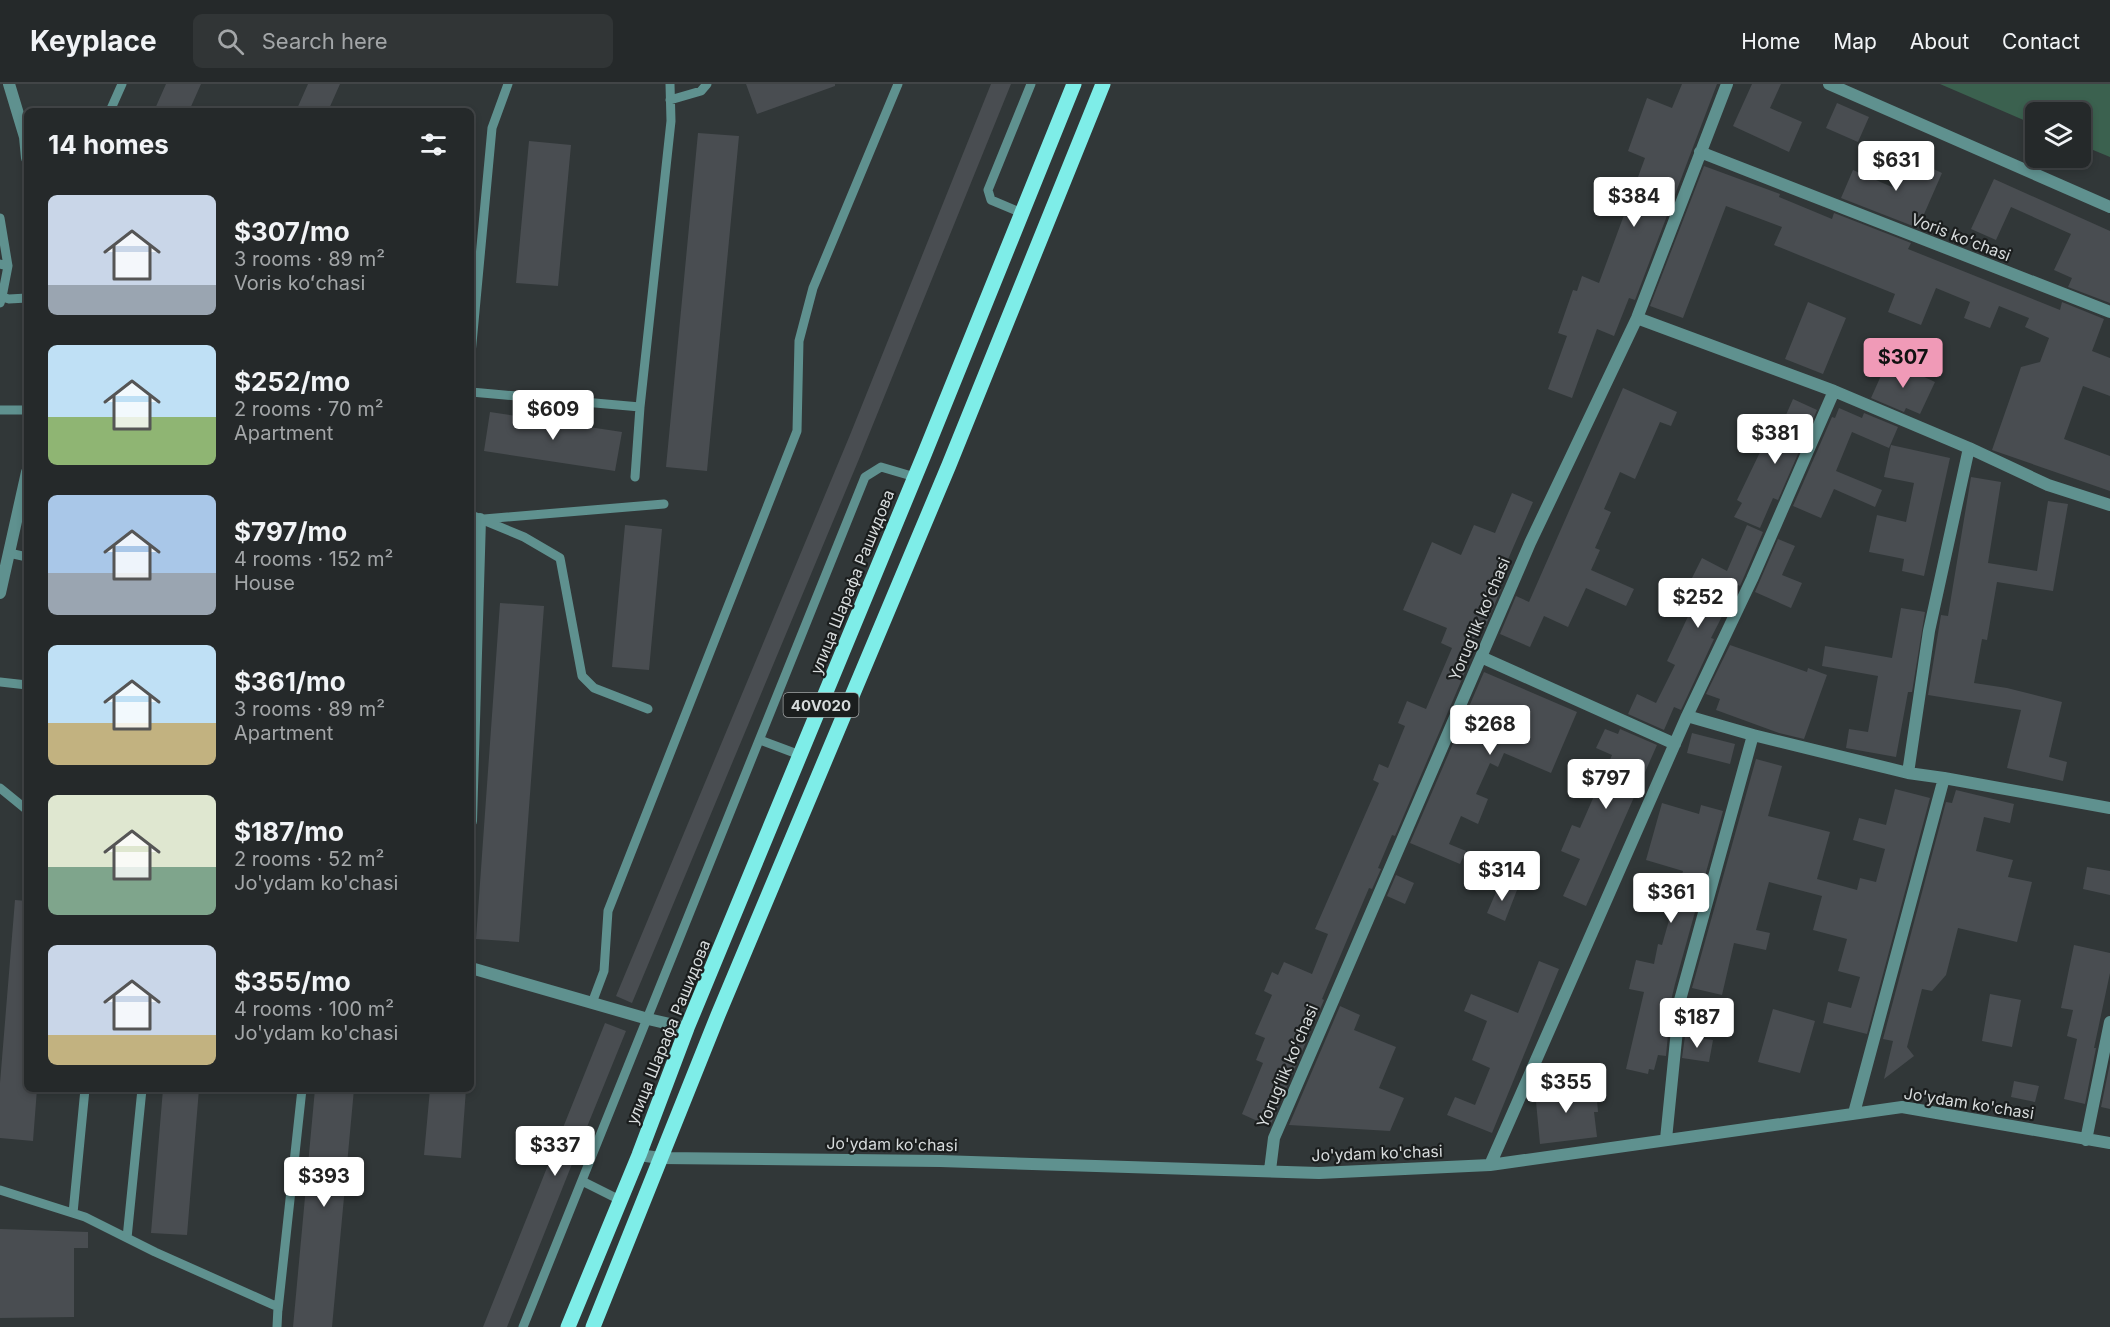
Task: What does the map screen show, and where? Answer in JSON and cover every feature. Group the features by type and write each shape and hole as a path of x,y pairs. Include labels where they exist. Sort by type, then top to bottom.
{"main road":[{"name":"улица Шарафа Рашидова","path":"568,1327 639,1155 687,1028 915,477 1074,84"},
{"path":"593,1327 660,1158 949,465 1103,84"},
{"path":"924,455 949,465"}],"street":[{"path":"9,84 24,134"},
{"name":"Yorugʻlik koʻchasi","path":"1270,1170 1274,1138 1530,543 1637,318 1727,84"},
{"path":"1829,84 2110,207"},
{"name":"Voris koʻchasi","path":"1700,152 2110,312"},
{"path":"1637,318 1834,392 1969,447 2048,485 2110,505"},
{"path":"1490,1165 1687,716 1752,579 1834,392"},
{"path":"1908,772 1929,631 1969,447"},
{"path":"0,593 24,486"},
{"path":"474,639 476,517"},
{"path":"1480,657 1675,744"},
{"path":"1687,716 1753,735 1908,772 2110,808"},
{"path":"1666,1139 1680,1000 1753,735"},
{"path":"1854,1113 1944,778"},
{"path":"474,969 687,1028"},
{"path":"2086,1140 2110,1022"},
{"name":"Jo'ydam ko'chasi","path":"639,1155 660,1158 939,1161 1319,1173 1490,1165 1902,1107 2110,1143"}],"lane":[{"path":"111,108 122,84"},
{"path":"474,322 492,128 508,84"},
{"path":"635,477 640,407 671,121 670,84"},
{"path":"670,100 701,91 707,84"},
{"path":"592,1003 604,971 608,911 797,431 799,341 813,288 898,84"},
{"path":"1022,213 991,200 988,190 1031,84"},
{"path":"0,218 4,265 1,300 24,298"},
{"path":"474,392 640,407"},
{"path":"0,410 24,410"},
{"path":"523,1327 865,477 881,467 915,477"},
{"path":"476,517 664,504"},
{"path":"476,517 524,537 560,558 582,676 594,688 648,709"},
{"path":"9,554 24,556"},
{"path":"0,682 24,685"},
{"path":"760,741 800,755"},
{"path":"0,788 24,808"},
{"path":"73,1213 86,1092"},
{"path":"127,1238 142,1092"},
{"path":"277,1327 302,1092"},
{"path":"582,1181 620,1200"},
{"path":"0,1190 73,1213 278,1306 278,1312"}],"green space":[{"path":"1940,84 2110,84 2110,157 2091,149 2091,102 2025,102 2025,121"}],"building":[{"path":"166,84 201,84 190,108 155,108"},
{"path":"308,84 340,84 329,108 297,108"},
{"path":"746,84 835,84 835,86 757,114"},
{"path":"991,84 1011,84 859,459 632,1003 616,996 850,435"},
{"path":"1682,84 1717,84 1635,300 1629,298 1614,336 1597,329 1572,398 1548,389 1567,336 1558,333 1573,290 1577,291 1582,276 1599,283 1645,158 1628,151 1647,98 1672,108"},
{"path":"1752,84 1781,84 1770,108 1802,122 1789,152 1733,126"},
{"path":"1837,103 1869,117 1858,142 1826,128"},
{"path":"698,133 739,136 707,471 666,467"},
{"path":"529,141 571,145 558,286 516,283"},
{"path":"1905,156 1942,173 1918,228 1841,198 1853,170 1892,187"},
{"path":"1704,166 1780,194 1779,197 1832,219 1834,213 1911,243 1908,249 2060,310 2062,302 2104,319 2092,351 2110,358 2110,396 2083,386 2064,439 2110,456 2110,491 1992,450 2021,367 2040,362 2049,338 2025,327 2029,318 1999,306 1990,328 1964,318 1970,302 1936,288 1921,325 1888,312 1895,294 1774,245 1782,227 1726,206 1683,318 1650,306"},
{"path":"1994,179 2110,231 2110,303 2068,287 2072,278 2054,270 2071,234 2011,207 1996,240 1971,229"},
{"path":"1808,302 1846,318 1823,374 1785,359"},
{"path":"1888,360 1935,382 1920,414 1906,408 1904,412 1871,398"},
{"path":"1623,388 1677,412 1671,426 1660,422 1635,479 1620,472 1604,509 1611,512 1595,548 1600,550 1591,570 1634,589 1626,606 1586,588 1568,627 1544,616 1530,647 1500,634 1516,596 1529,602"},
{"path":"1793,399 1817,410 1778,500 1773,498 1760,528 1734,517 1742,503 1737,500 1762,448 1770,451"},
{"path":"1839,408 1862,418 1864,413 1898,427 1889,448 1852,432 1836,471 1882,490 1875,507 1834,489 1821,518 1793,506 1832,417 1835,418"},
{"path":"490,412 622,432 615,471 484,451"},
{"path":"1891,445 1950,458 1924,576 1902,571 1904,559 1869,552 1877,515 1906,522 1914,483 1884,477"},
{"path":"1971,477 2001,482 1988,563 2037,571 2048,501 2068,504 2053,591 1997,582 1987,640 1982,639 1974,683 2007,688 2062,702 2049,757 2067,762 2063,781 2007,768 2021,710 1928,695 1941,615 1948,616"},
{"path":"1512,493 1533,502 1496,587 1501,589 1485,627 1480,625 1464,663 1468,665 1395,836 1392,835 1378,868 1381,869 1372,889 1369,888 1271,1124 1264,1124 1242,1114 1263,1063 1256,1060 1265,1038 1255,1034 1272,995 1264,991 1272,972 1278,975 1284,962 1312,974 1328,934 1315,929 1379,783 1373,780 1379,764 1388,768 1405,726 1398,723 1407,701 1426,709 1452,648 1441,643 1447,628 1403,610 1432,542 1461,555 1474,525 1495,533"},
{"path":"625,525 662,529 649,670 612,667"},
{"path":"1747,525 1763,532 1740,586 1738,585 1711,638 1714,639 1681,710 1674,707 1664,730 1628,714 1637,694 1656,703 1675,665 1667,661 1692,608 1680,602 1702,558 1727,571"},
{"path":"1778,539 1795,546 1782,575 1802,583 1791,608 1755,592"},
{"path":"500,603 544,606 519,942 476,939"},
{"path":"1901,608 1925,612 1912,692 1908,692 1896,757 1846,748 1849,729 1868,732 1878,676 1822,666 1825,646 1892,658"},
{"path":"1730,645 1807,672 1808,668 1827,675 1804,739 1779,733 1716,710 1720,699 1706,694"},
{"path":"1484,672 1577,712 1551,773 1504,753 1498,767 1490,763 1476,794 1488,799 1478,824 1461,816 1449,844 1466,851 1460,864 1410,843"},
{"path":"1605,729 1618,734 1620,729 1657,745 1586,906 1563,896 1580,859 1561,851 1572,825 1580,828 1612,755 1596,748"},
{"path":"1692,733 1735,744 1730,764 1687,753"},
{"path":"1756,759 1782,766 1768,816 1830,832 1817,879 1857,890 1860,878 1876,882 1885,849 1853,840 1859,818 1886,825 1895,789 1930,798 1867,1034 1823,1023 1828,1002 1851,1008 1860,977 1838,971 1847,939 1813,930 1822,896 1769,882 1756,930 1770,933 1766,950 1734,943 1722,995 1692,988"},
{"path":"1956,790 2014,804 2010,823 1984,817 1976,851 2013,860 2008,877 2032,882 2017,942 1958,928 1946,975 1932,991 1922,989 1907,1047 1914,1056 1884,1079 1893,1041 1883,1039 1946,802 1952,803"},
{"path":"1662,803 1699,814 1701,805 1723,811 1663,1034 1668,1034 1666,1056 1658,1055 1654,1070 1649,1069 1648,1074 1626,1069 1644,992 1629,989 1636,960 1654,964 1658,944 1662,945 1683,871 1646,860"},
{"path":"2087,867 2110,871 2110,895 2083,889"},
{"path":"1396,875 1414,883 1405,904 1387,896"},
{"path":"1500,883 1517,890 1505,921 1487,913"},
{"path":"15,900 24,901 24,1092 37,1092 33,1141 0,1138 0,1083"},
{"path":"2074,945 2110,953 2110,973 2085,1104 2064,1099 2077,1039 2067,1036 2073,1010 2061,1008"},
{"path":"1539,961 1559,969 1492,1133 1447,1115 1455,1097 1475,1105 1490,1068 1472,1060 1487,1021 1464,1011 1471,994 1518,1013"},
{"path":"1990,994 2021,1000 2012,1047 1982,1041"},
{"path":"1340,1006 1360,1015 1354,1030 1396,1047 1379,1088 1404,1098 1390,1131 1289,1125"},
{"path":"1773,1009 1815,1021 1800,1073 1758,1062"},
{"path":"605,1023 626,1031 507,1327 483,1327"},
{"path":"1685,1036 1713,1040 1709,1062 1682,1058"},
{"path":"2110,1063 2110,1109 2101,1107"},
{"path":"2014,1081 2039,1086 2035,1102 2011,1097"},
{"path":"1573,1086 1574,1090 1596,1088 1598,1112 1594,1112 1597,1137 1540,1144 1535,1091"},
{"path":"163,1092 199,1092 187,1235 151,1233"},
{"path":"315,1092 354,1092 332,1327 293,1327"},
{"path":"430,1092 466,1092 461,1158 424,1155"},
{"path":"0,1229 88,1232 88,1248 74,1248 74,1317 0,1318"}]}
